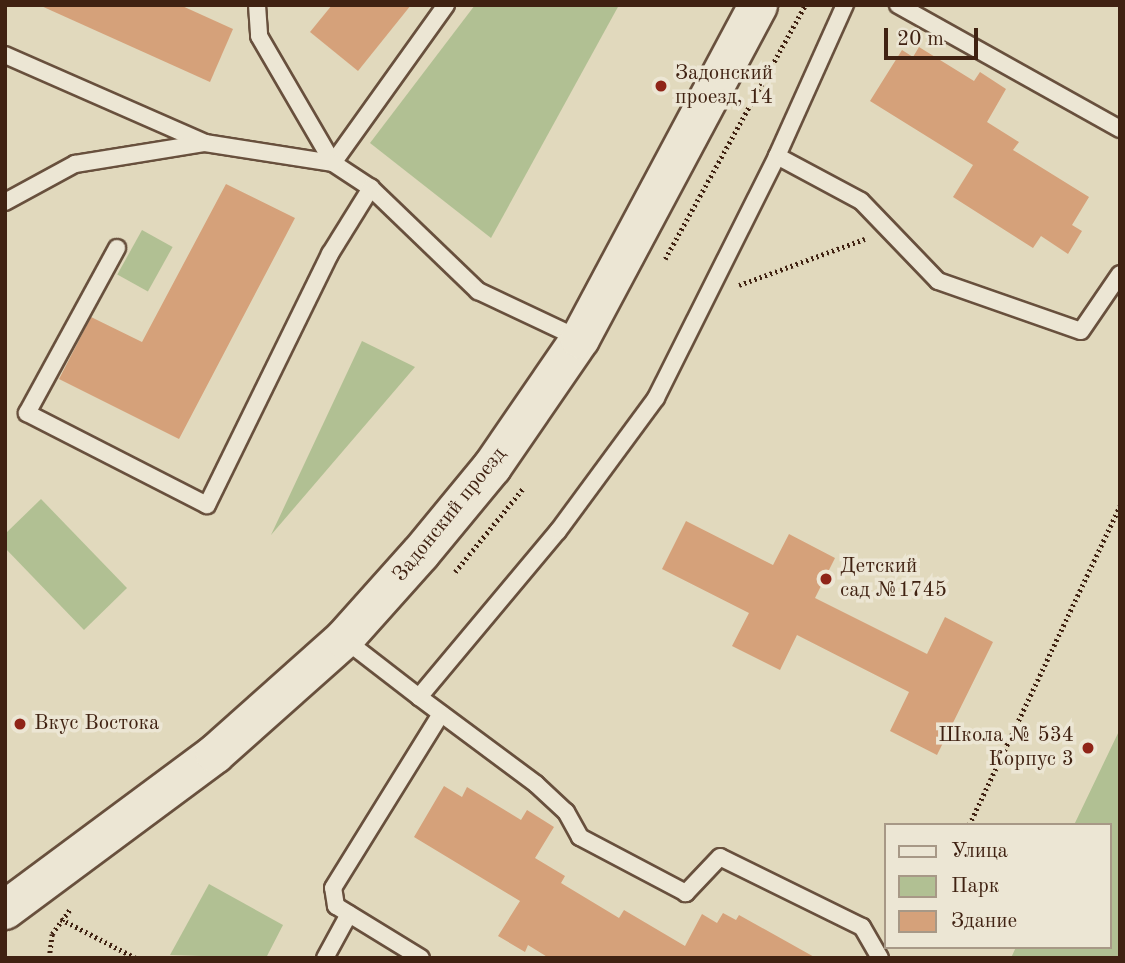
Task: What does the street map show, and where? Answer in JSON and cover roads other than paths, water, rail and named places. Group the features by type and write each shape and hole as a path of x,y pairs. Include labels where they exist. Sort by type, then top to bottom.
{"street":[{"name":"Задонский проезд","path":"5,910 215,754 344,639 492,467 580,339 758,5"}],"lane":[{"path":"257,5 260,37 333,163"},
{"path":"333,163 446,5"},
{"path":"419,697 558,531 656,398 777,156 845,5"},
{"path":"898,5 1120,129"},
{"path":"5,55 205,143 333,163 371,188 478,291 580,339"},
{"path":"5,202 75,164 205,143"},
{"path":"777,156 861,201 938,281 1081,331 1120,275"},
{"path":"117,248 27,413 207,505 330,254 371,188"},
{"path":"344,639 536,784 566,812 580,837 686,893 720,857 862,927 880,958"},
{"path":"421,958 336,906 333,888 441,714"},
{"path":"325,958 349,914"}],"place":[{"name":"Задонский проезд, 14","path":"661,86"},
{"name":"Детский сад №1745","path":"826,579"},
{"name":"Вкус Востока","path":"20,724"},
{"name":"Школа № 534 Корпус 3","path":"1088,748"}]}
